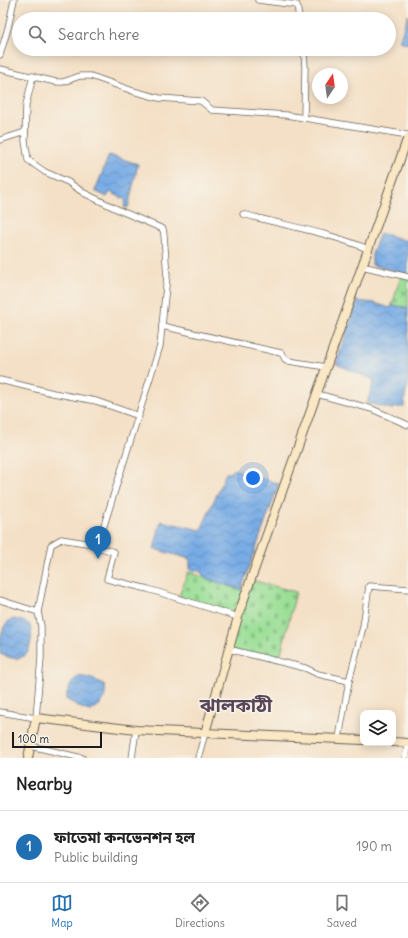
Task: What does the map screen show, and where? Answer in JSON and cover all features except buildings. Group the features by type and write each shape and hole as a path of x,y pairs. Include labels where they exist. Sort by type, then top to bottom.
{"main road":[{"path":"205,732 238,616 408,136"},
{"path":"28,758 36,718 136,730 360,740"},
{"path":"396,742 408,744"}],"street":[{"path":"0,55 14,0"},
{"path":"258,0 297,5 298,12"},
{"path":"304,56 304,118"},
{"path":"0,69 56,82 63,82 80,76 91,76 126,89 159,98 201,101 212,110 286,115 408,136"},
{"path":"33,76 26,105 25,141 28,160 45,172 68,182 84,193 163,229 164,235 167,276 160,346 101,535 96,543"},
{"path":"0,140 25,132"},
{"path":"243,214 275,223 305,228 348,241 368,250"},
{"path":"362,266 408,277"},
{"path":"162,326 281,353 285,359 289,361 326,367"},
{"path":"0,380 96,402 138,416"},
{"path":"317,394 372,409 408,425"},
{"path":"0,712 36,718 41,658 41,626 38,612 51,545 61,539 96,543 101,548 114,552 107,579 148,589 238,616"},
{"path":"339,738 349,681 363,627 369,586 408,589"},
{"path":"0,600 38,612"},
{"path":"228,649 305,668 318,674 349,681"},
{"path":"132,758 136,730"},
{"path":"198,758 205,732"},
{"path":"405,758 408,744"},
{"path":"30,746 82,758"}],"green space":[{"path":"401,276 408,277 408,308 392,305"},
{"path":"188,572 247,592 251,580 296,592 279,661 228,649 239,617 178,599"}],"water":[{"path":"408,15 408,44 399,41"},
{"path":"109,155 138,164 128,208 124,207 126,200 110,192 107,197 95,191"},
{"path":"380,233 408,241 408,274 372,265 372,254"},
{"path":"357,301 375,303 390,308 392,305 408,308 408,385 404,400 404,407 392,409 367,403 374,380 336,364"},
{"path":"233,469 279,484 241,590 205,578 200,571 190,570 190,559 154,549 161,521 201,530 226,473 230,473"},
{"path":"14,619 24,621 31,627 31,641 28,651 24,656 18,658 0,654 3,628 9,621"},
{"path":"78,676 93,679 105,685 105,695 103,701 91,711 83,709 66,699 70,686"}],"place":[{"name":"ফাতেমা কনভেনশন হল","path":"98,559"}],"district":[{"name":"ঝালকাঠী","path":"236,705"}]}
